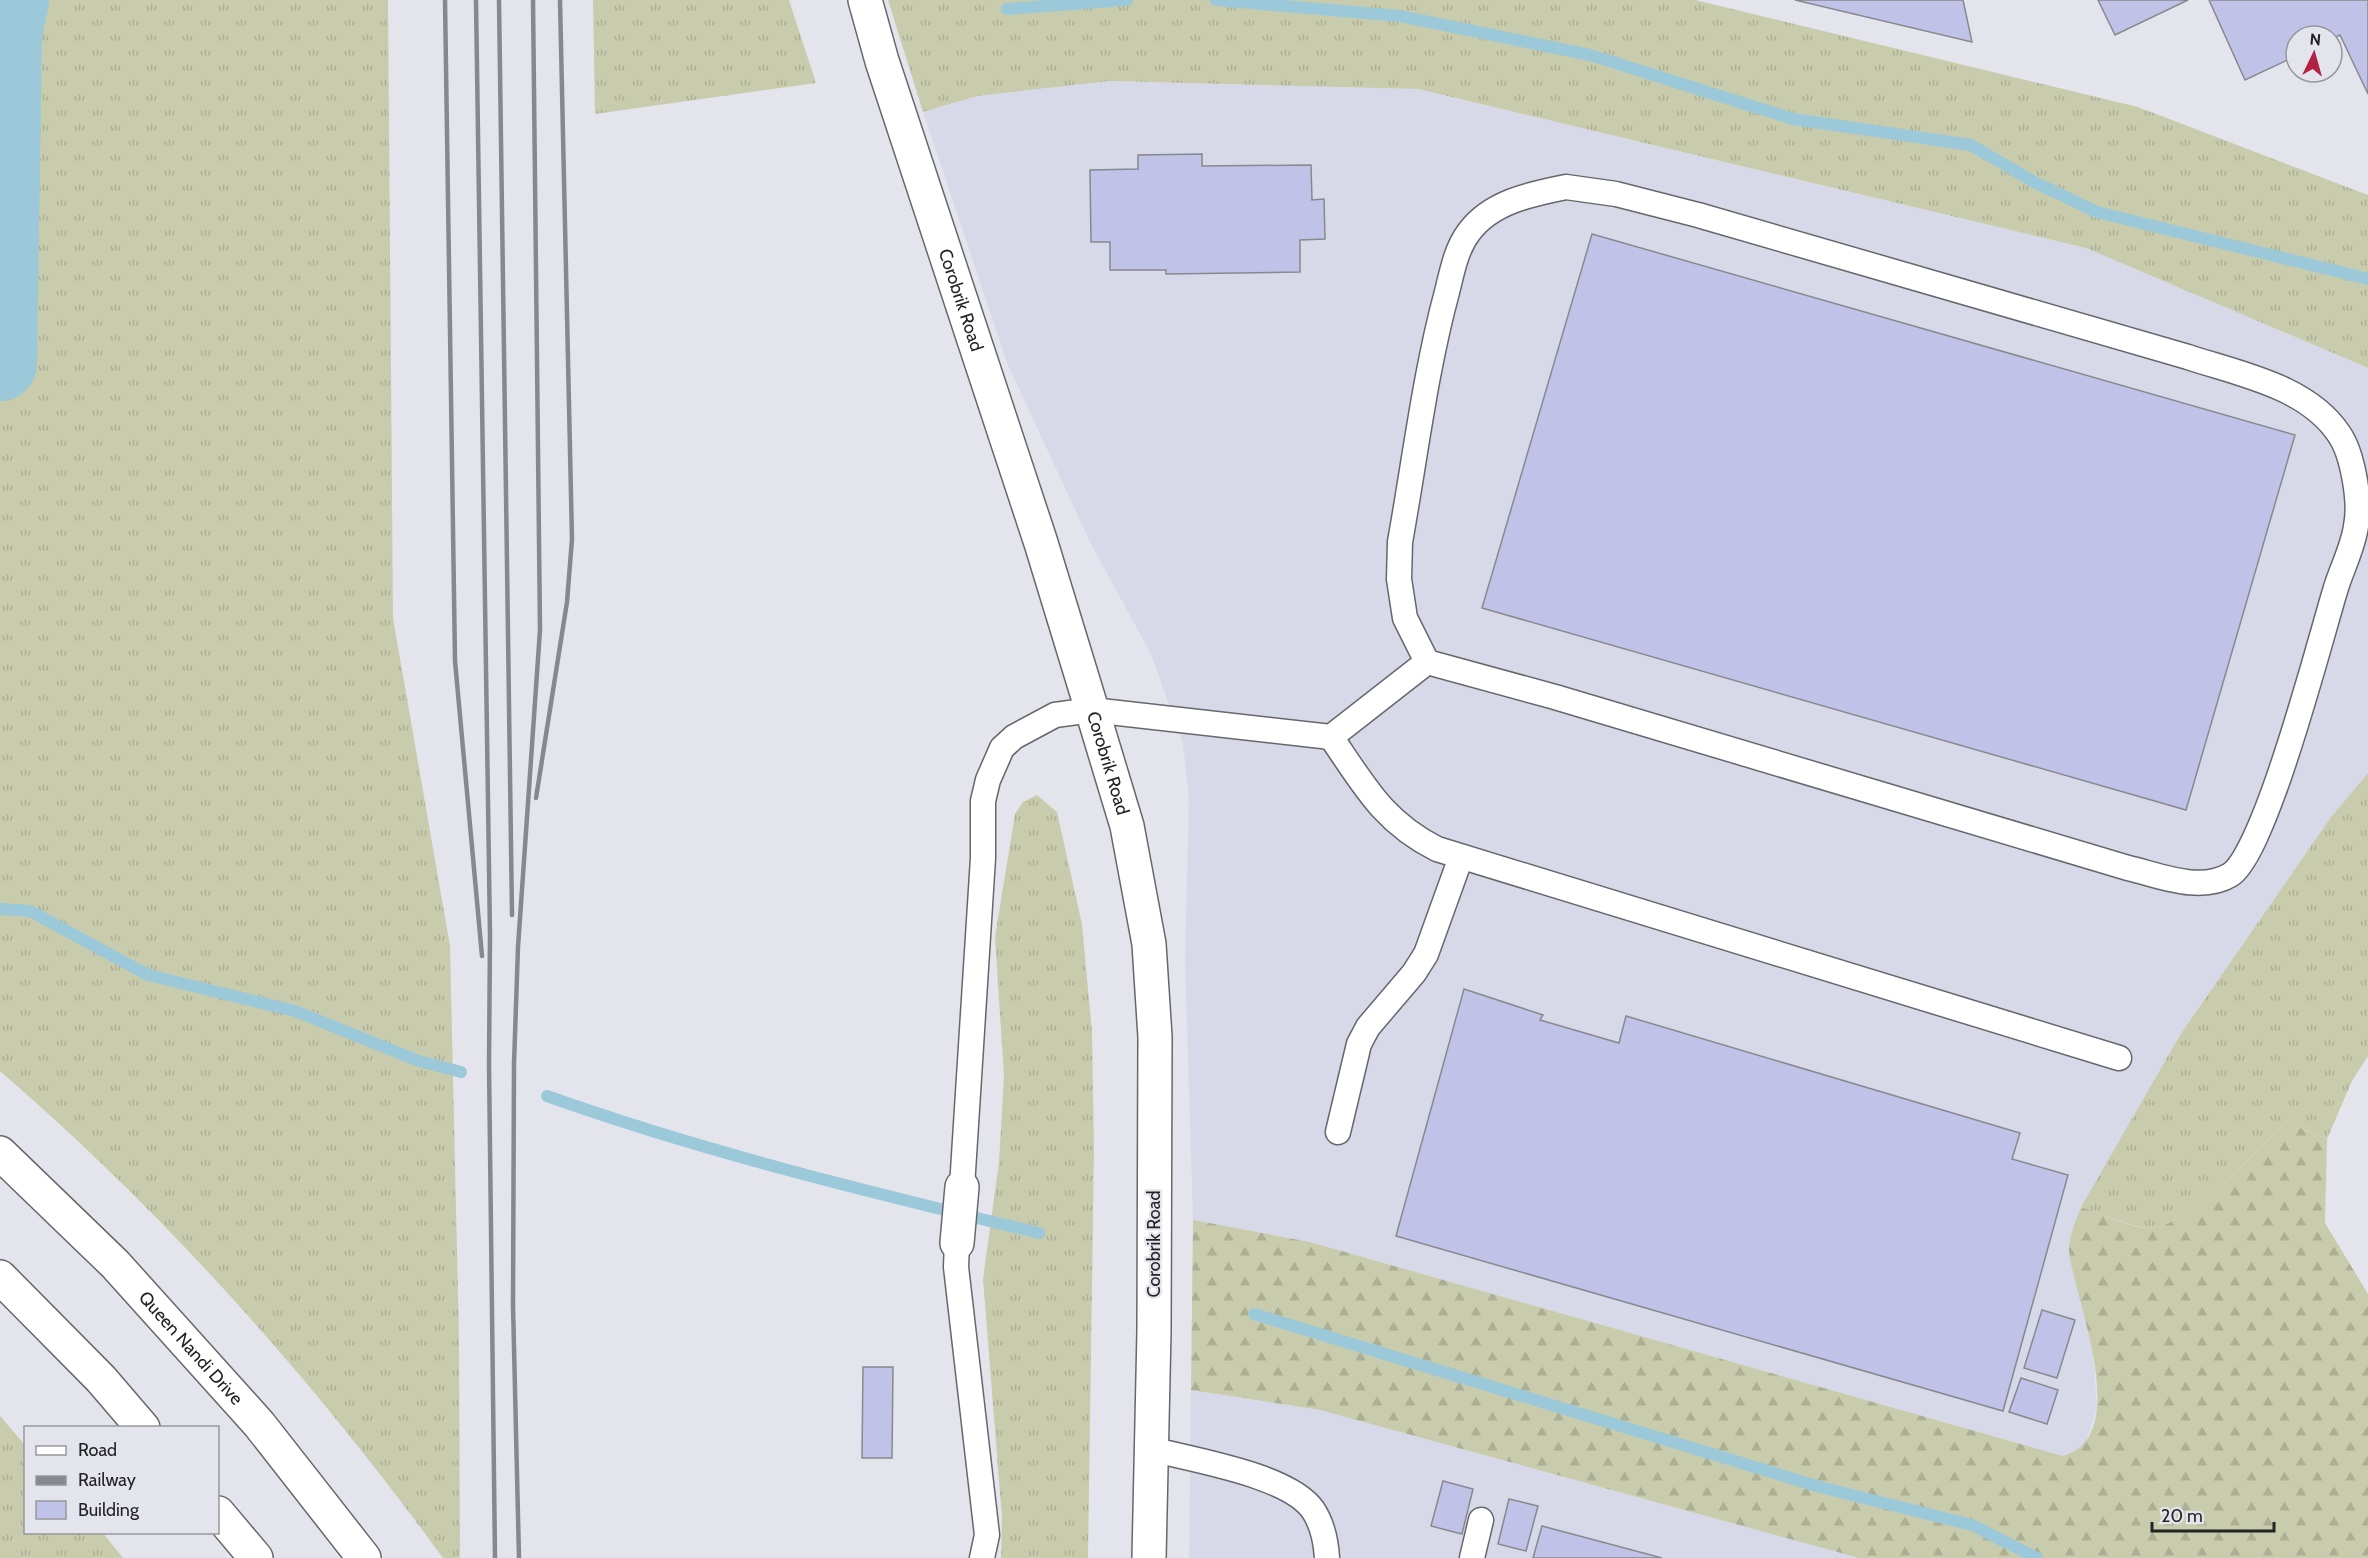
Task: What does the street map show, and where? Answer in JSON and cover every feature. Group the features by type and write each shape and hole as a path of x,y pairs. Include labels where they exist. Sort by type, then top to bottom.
{"street":[{"name":"Corobrik Road","path":"865,0 882,61 1041,543 1127,826 1149,944 1155,1037 1149,1558"},
{"name":"Queen Nandi Drive","path":"0,1153 115,1264 235,1398 364,1558"},
{"path":"957,1243 962,1187"},
{"path":"0,1277 101,1379 141,1426"},
{"path":"219,1514 256,1558"}],"lane":[{"path":"1566,187 1616,194 1698,215 2259,380 2306,401 2339,434 2355,476 2357,526 2278,780 2252,848 2231,875 2212,881 2191,883 2128,868 1555,697 1427,662 1405,618 1399,579 1400,542 1440,318 1457,254 1469,232 1490,212 1522,196 1566,187"},
{"path":"962,1187 983,869 983,801 988,780 1002,748 1014,737 1055,715 1092,710 1331,737 1427,662"},
{"path":"1331,737 1379,806 1400,827 1437,849 2119,1058"},
{"path":"1338,1132 1359,1044 1368,1027 1414,973 1426,954 1461,857"},
{"path":"957,1243 956,1267 987,1534 982,1558"},
{"path":"1151,1449 1254,1476 1287,1489 1312,1509 1326,1537 1327,1558"},
{"path":"1472,1558 1481,1520"}],"shaded area":[{"path":"1110,81 1418,89 2086,248 2368,368 2368,773 2331,817 2180,1035 2081,1207 2069,1249 2092,1339 2097,1408 2087,1439 2078,1452 2063,1456 1310,1242 1193,1220 1185,960 1189,799 1183,744 1151,654 1091,544 1008,365 923,112 977,96"},
{"path":"1191,1390 1320,1410 1859,1558 1189,1558"}],"green space":[{"path":"0,0 388,0 393,618 450,946 459,1339 460,1558 443,1558 342,1427 290,1364 179,1241 62,1126 0,1071"},
{"path":"593,0 789,0 816,83 595,114"},
{"path":"888,0 1695,0 2138,107 2368,195 2368,368 2086,248 1418,89 1110,81 977,96 923,112"},
{"path":"2368,773 2368,1056 2352,1081 2327,1139 2286,1122 2201,1203 2163,1225 2140,1227 2081,1207 2180,1035 2331,817"},
{"path":"1037,795 1057,812 1082,924 1092,1032 1094,1149 1088,1558 1001,1558 1002,1518 983,1279 999,1162 1004,1077 995,937 1015,814 1023,802"},
{"path":"2286,1122 2327,1139 2325,1223 2368,1294 2368,1558 1859,1558 1320,1410 1191,1390 1193,1220 1310,1242 2063,1456 2084,1443 2095,1422 2097,1395 2088,1331 2069,1251 2071,1235 2081,1207 2140,1227 2163,1225 2201,1203"},
{"path":"0,1416 24,1444 24,1534 104,1534 123,1558 0,1558"}],"building":[{"path":"1795,0 1963,0 1972,42"},
{"path":"2098,0 2188,0 2115,35"},
{"path":"2209,0 2368,0 2368,94 2344,43 2344,24 2284,24 2284,62 2245,80"},
{"path":"1202,154 1202,166 1311,165 1312,200 1324,199 1325,239 1300,240 1300,272 1166,274 1166,270 1110,270 1110,242 1091,242 1090,170 1138,169 1138,155"},
{"path":"1592,234 2295,435 2186,810 1482,608"},
{"path":"1464,989 1543,1015 1540,1020 1619,1043 1626,1016 2020,1133 2012,1159 2068,1175 2003,1411 1396,1236"},
{"path":"2042,1310 2075,1320 2057,1378 2024,1368"},
{"path":"863,1367 893,1367 892,1458 862,1458"},
{"path":"2021,1378 2058,1390 2047,1424 2009,1412"},
{"path":"1443,1481 1473,1489 1462,1534 1431,1526"},
{"path":"1509,1499 1538,1506 1526,1551 1498,1544"},
{"path":"1542,1526 1662,1558 1533,1558"}],"waterway":[{"path":"0,364 5,34 12,0"},
{"path":"9,15 16,0"},
{"path":"1007,9 1127,0"},
{"path":"1216,0 1400,16 1590,55 1793,119 1971,145 2036,183 2097,212 2368,279"},
{"path":"0,909 30,911 148,975 295,1011 419,1061 461,1072"},
{"path":"547,1096 729,1154 1039,1233"},
{"path":"1254,1314 1820,1487 1972,1525 2037,1558"}],"railway":[{"path":"445,0 455,661 482,956"},
{"path":"476,0 490,935 489,1065 495,1558"},
{"path":"499,0 512,915"},
{"path":"519,1558 513,1305 514,1064 518,947 540,630 533,0"},
{"path":"536,798 567,602 572,539 560,0"}]}
